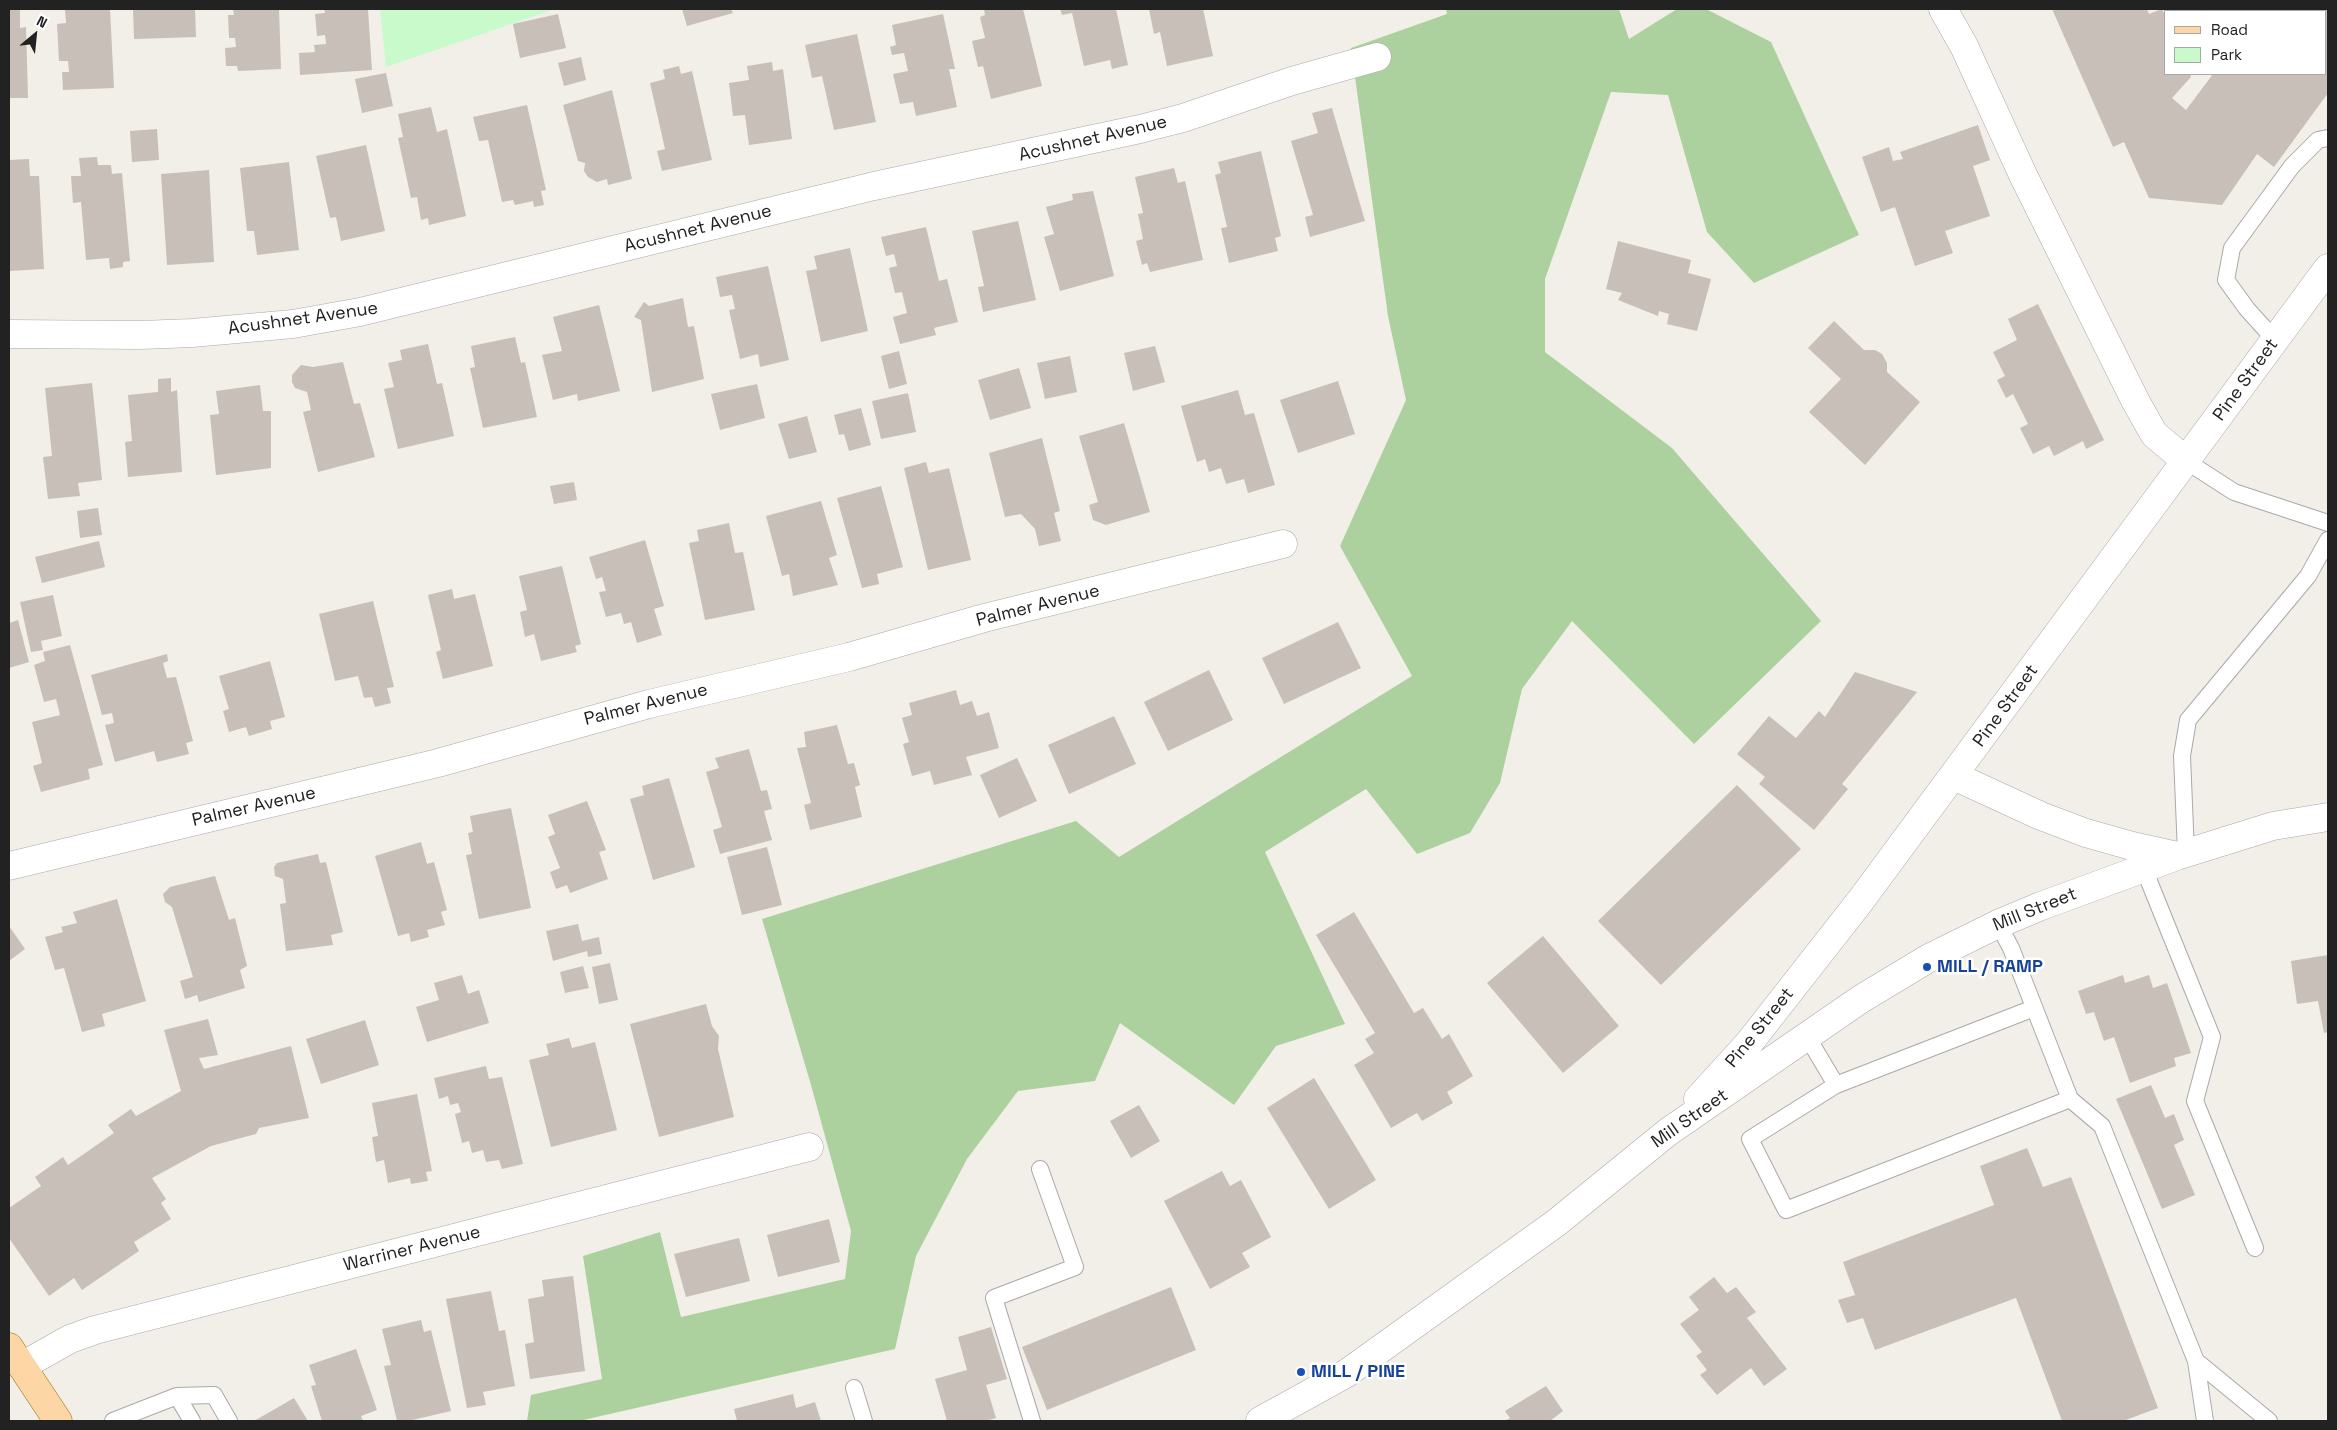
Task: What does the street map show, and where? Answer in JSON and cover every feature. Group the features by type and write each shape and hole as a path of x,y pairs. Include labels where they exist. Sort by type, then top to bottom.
{"main road":[{"path":"15,1357 58,1421"}],"street":[{"path":"1944,9 1964,46 2023,175 2136,402 2154,434 2186,461"},
{"name":"Acushnet Avenue","path":"9,334 141,335 192,333 293,324 360,312 857,190 1140,129 1183,118 1292,81 1376,57"},
{"name":"Pine Street","path":"1668,1132 1749,1043 1954,776 2328,268"},
{"name":"Palmer Avenue","path":"9,866 438,762 649,704 840,659 984,618 1283,544"},
{"name":"Mill Street","path":"1954,776 2040,816 2086,833 2132,846 2181,855"},
{"name":"Mill Street","path":"1268,1419 1347,1374 1441,1308 1556,1223 1668,1132 1896,977 1998,924 2181,855 2273,826 2328,817"},
{"name":"Warriner Avenue","path":"15,1357 95,1330 809,1147"}],"lane":[{"path":"2275,340 2247,309 2226,280 2232,248 2292,166 2318,140 2328,138"},
{"path":"2186,461 2234,492 2328,523"},
{"path":"2181,855 2182,756 2188,720 2308,576 2328,540"},
{"path":"2144,869 2212,1037 2195,1101 2255,1248"},
{"path":"1998,924 2011,948 2070,1100 2102,1126 2196,1361 2205,1421"},
{"path":"2034,1008 1836,1085 1750,1140 1786,1210 2070,1100"},
{"path":"1808,1038 1836,1085"},
{"path":"1032,1421 994,1298 1075,1267 1040,1169"},
{"path":"2196,1361 2269,1421"},
{"path":"854,1388 864,1421"},
{"path":"113,1421 153,1415 177,1396 214,1395 229,1421"},
{"path":"177,1396 192,1421"}],"green space":[{"path":"380,9 555,9 386,67"},
{"path":"1446,9 1619,9 1629,39 1677,9 1706,9 1771,42 1859,235 1754,283 1707,232 1668,95 1611,92 1545,279 1545,352 1672,448 1821,621 1694,744 1572,621 1522,689 1500,783 1470,833 1417,854 1366,789 1265,852 1345,1024 1276,1046 1234,1105 1120,1023 1095,1081 1018,1091 967,1159 916,1256 895,1349 579,1421 527,1421 531,1395 602,1379 583,1256 660,1232 681,1317 845,1279 851,1231 811,1085 762,919 1076,821 1119,857 1412,676 1340,546 1406,400 1388,316 1351,48 1447,14"}],"building":[{"path":"9,9 20,9 20,28 26,27 28,98 9,98"},
{"path":"65,9 110,9 114,88 63,90 62,72 69,72 68,61 59,61 57,24 66,23"},
{"path":"133,9 195,9 196,37 134,39"},
{"path":"233,9 279,9 281,69 238,71 237,66 226,66 225,48 236,47 235,38 229,38 228,15 234,15"},
{"path":"324,9 368,9 372,70 300,75 299,53 315,52 314,45 326,44 325,35 317,36 315,14 325,13"},
{"path":"682,9 731,9 733,13 687,26"},
{"path":"984,9 1023,9 1042,86 991,99 983,66 978,67 972,41 985,38 980,17 985,15"},
{"path":"1060,9 1116,9 1128,65 1112,69 1110,60 1084,66 1072,13 1062,15"},
{"path":"1149,9 1203,9 1213,56 1167,66 1160,32 1154,34"},
{"path":"2052,9 2147,9 2149,14 2162,9 2164,14 2164,75 2190,75 2191,77 2172,98 2186,110 2212,75 2327,75 2327,10 2279,10 2328,9 2328,93 2274,167 2257,154 2222,205 2149,198 2124,142 2113,147"},
{"path":"558,14 566,48 520,58 513,24"},
{"path":"943,14 955,69 949,69 957,107 916,116 913,102 900,104 893,74 908,71 904,53 892,55 890,47 896,45 892,25"},
{"path":"857,34 876,122 834,130 822,76 812,78 805,45"},
{"path":"581,57 586,80 564,86 558,63"},
{"path":"772,62 773,71 783,69 792,139 749,145 745,115 733,116 729,83 749,80 747,66"},
{"path":"679,66 681,74 692,71 712,160 662,171 657,151 665,149 650,83 665,79 663,70"},
{"path":"386,73 393,106 362,113 355,79"},
{"path":"612,90 632,179 608,185 607,179 597,182 588,177 584,171 585,163 578,161 563,105"},
{"path":"527,105 546,190 541,191 544,205 534,207 533,201 515,205 513,200 502,202 488,140 479,141 473,117"},
{"path":"431,107 437,132 447,129 466,216 429,225 428,218 421,220 417,197 411,198 398,138 403,137 398,114"},
{"path":"1332,108 1365,221 1310,237 1305,217 1313,215 1291,141 1318,133 1312,113"},
{"path":"1978,125 1990,160 1973,166 1990,216 1945,231 1953,253 1915,266 1895,207 1881,212 1862,157 1889,147 1893,161 1903,159 1900,152"},
{"path":"157,129 159,160 132,162 130,131"},
{"path":"366,145 385,231 341,241 336,217 330,218 316,156"},
{"path":"1261,151 1281,236 1275,238 1278,251 1229,263 1221,228 1227,227 1215,175 1221,173 1218,162"},
{"path":"97,157 98,165 111,165 112,174 122,173 130,261 123,262 123,267 110,269 109,258 86,260 81,202 73,203 71,176 81,176 79,158"},
{"path":"29,159 30,176 39,176 44,269 9,271 9,160"},
{"path":"289,162 299,250 257,255 254,231 247,231 240,168"},
{"path":"1174,168 1178,183 1185,181 1203,260 1150,272 1147,263 1142,265 1136,241 1143,239 1138,214 1143,213 1135,177"},
{"path":"209,170 214,262 167,265 161,174"},
{"path":"1093,191 1114,276 1060,291 1044,237 1054,234 1046,207 1073,200 1072,194"},
{"path":"1018,221 1036,300 983,312 978,287 984,286 972,231"},
{"path":"926,227 939,281 947,279 958,322 934,328 936,335 900,344 893,317 907,313 902,292 895,293 889,268 897,266 894,254 886,256 881,237"},
{"path":"1618,241 1691,260 1688,273 1711,279 1697,331 1667,324 1669,314 1659,311 1658,316 1618,300 1622,293 1606,289"},
{"path":"850,248 868,331 821,342 806,271 817,269 814,256"},
{"path":"768,266 789,360 760,367 758,354 740,359 729,310 735,309 732,295 720,297 716,277"},
{"path":"683,298 688,327 694,326 704,379 652,392 641,320 634,317 644,302 649,306"},
{"path":"2038,304 2104,440 2086,449 2083,441 2054,456 2049,446 2033,454 2020,428 2028,424 2013,394 2006,398 1997,380 2005,376 1993,352 2017,340 2008,319"},
{"path":"599,305 620,391 578,401 577,394 553,400 542,355 562,351 553,317"},
{"path":"1834,321 1864,350 1875,350 1882,354 1887,363 1887,372 1920,402 1865,465 1809,412 1841,379 1808,348"},
{"path":"515,337 521,363 525,362 537,417 483,428 470,368 475,367 471,346"},
{"path":"428,344 437,384 442,383 454,436 398,449 384,389 394,387 388,363 402,360 400,350"},
{"path":"1155,346 1165,382 1133,391 1124,353"},
{"path":"899,351 907,384 889,389 881,356"},
{"path":"1070,356 1077,392 1045,399 1037,363"},
{"path":"343,362 354,404 360,403 375,457 318,472 303,412 311,410 307,392 295,388 292,382 292,375 301,365 313,367"},
{"path":"1019,368 1031,408 990,420 978,380"},
{"path":"171,378 171,392 177,390 182,472 128,477 125,442 132,441 128,395 158,392 158,379"},
{"path":"1338,381 1355,434 1298,453 1280,400"},
{"path":"92,383 102,480 78,483 80,496 48,499 43,457 52,456 45,388"},
{"path":"757,384 765,418 720,430 711,394"},
{"path":"260,385 263,411 271,411 271,468 216,475 210,415 219,414 216,391"},
{"path":"1238,390 1245,415 1254,413 1275,485 1248,493 1244,479 1226,484 1221,468 1209,472 1205,459 1197,462 1181,406"},
{"path":"908,393 916,432 881,439 872,401"},
{"path":"861,408 871,445 849,451 844,434 839,435 834,415"},
{"path":"807,416 817,452 789,459 778,424"},
{"path":"1124,423 1150,512 1106,525 1093,520 1089,505 1098,502 1079,436"},
{"path":"1042,438 1060,511 1054,513 1061,541 1039,546 1035,529 1021,514 1005,517 989,453"},
{"path":"926,462 929,473 949,468 971,560 928,570 904,468"},
{"path":"574,482 577,500 554,504 550,486"},
{"path":"881,486 903,567 877,574 879,584 862,588 837,498"},
{"path":"821,501 837,555 829,558 838,585 793,596 789,574 782,576 766,516"},
{"path":"98,508 102,535 80,538 77,511"},
{"path":"729,523 735,553 743,552 755,610 705,620 689,543 699,541 697,530"},
{"path":"645,540 664,606 654,609 662,635 637,643 631,622 624,624 621,613 606,617 599,592 606,591 602,577 596,579 589,557"},
{"path":"99,541 105,567 42,583 35,557"},
{"path":"562,566 581,644 575,646 577,652 541,661 534,634 525,637 520,612 527,610 519,576"},
{"path":"452,589 454,599 475,594 493,666 443,679 436,652 441,650 428,595"},
{"path":"53,595 62,636 41,641 43,650 31,652 20,602"},
{"path":"373,601 394,687 387,688 391,703 375,707 372,697 364,698 358,676 335,681 319,614"},
{"path":"18,620 29,662 9,668 9,623"},
{"path":"1338,622 1361,668 1284,704 1262,658"},
{"path":"70,645 103,765 88,769 90,779 41,792 33,766 42,763 32,722 60,715 56,699 44,702 34,665 45,661 43,652"},
{"path":"167,654 168,661 163,663 167,678 176,677 193,741 186,743 189,754 157,762 154,751 115,762 105,725 114,723 112,713 102,715 91,675"},
{"path":"270,661 285,717 270,721 272,729 249,736 246,727 229,732 223,711 229,709 219,676"},
{"path":"1209,670 1233,720 1168,751 1144,702"},
{"path":"1855,672 1917,692 1842,784 1848,789 1814,830 1759,784 1765,777 1737,754 1769,716 1796,738 1819,711 1825,717"},
{"path":"956,690 960,705 972,701 977,716 989,712 999,748 966,757 972,775 934,785 930,771 912,776 903,744 909,742 902,718 912,715 909,703"},
{"path":"1114,716 1136,764 1069,794 1048,745"},
{"path":"837,725 848,764 854,763 860,785 855,787 862,817 810,830 804,805 811,803 797,748 806,747 804,732"},
{"path":"749,749 761,791 767,790 772,809 764,811 772,840 720,854 713,830 722,827 706,772 719,768 715,758"},
{"path":"1017,758 1037,801 999,818 980,775"},
{"path":"669,778 695,867 653,880 630,799 644,795 642,786"},
{"path":"1737,785 1801,849 1661,985 1598,921"},
{"path":"587,801 606,850 599,852 608,879 570,893 567,885 556,889 550,872 560,868 548,837 555,834 548,815"},
{"path":"511,808 531,908 479,919 466,855 472,854 468,833 473,832 470,816"},
{"path":"421,842 427,864 434,862 447,910 441,912 445,925 427,930 429,937 411,942 409,933 398,936 375,856"},
{"path":"767,847 782,905 742,915 727,857"},
{"path":"318,854 320,863 326,862 343,932 331,935 333,945 286,951 280,904 286,903 283,879 275,876 274,867 277,863"},
{"path":"215,876 229,920 235,918 247,966 240,970 245,988 199,1002 197,995 185,999 180,981 193,977 172,907 165,902 163,894 170,887"},
{"path":"117,899 146,1001 102,1014 105,1026 82,1032 64,968 55,970 45,937 63,932 61,927 77,923 73,912"},
{"path":"1354,912 1414,1013 1423,1008 1442,1039 1449,1034 1473,1076 1447,1092 1453,1103 1422,1121 1417,1113 1391,1128 1354,1065 1374,1053 1365,1039 1375,1033 1316,935"},
{"path":"578,924 582,941 599,937 602,954 588,957 587,951 553,961 546,931"},
{"path":"9,926 25,949 9,961"},
{"path":"1543,936 1619,1026 1563,1073 1487,983"},
{"path":"2328,955 2328,1032 2324,1033 2318,1001 2297,1004 2291,961"},
{"path":"610,963 618,1000 599,1004 592,967"},
{"path":"583,966 589,988 565,993 560,972"},
{"path":"462,975 468,994 479,990 489,1023 427,1042 416,1007 439,1000 434,983"},
{"path":"2123,975 2125,983 2149,975 2153,988 2167,983 2191,1053 2174,1058 2176,1066 2130,1083 2114,1037 2104,1041 2094,1012 2086,1014 2078,991"},
{"path":"706,1004 712,1026 719,1036 718,1049 734,1117 659,1137 630,1024"},
{"path":"208,1019 218,1055 199,1058 204,1069 291,1046 309,1118 259,1128 256,1134 211,1146 152,1178 166,1199 161,1203 171,1219 134,1242 139,1251 82,1290 74,1278 49,1296 9,1238 9,1208 41,1186 35,1177 63,1157 68,1165 114,1133 108,1125 131,1109 136,1116 181,1091 164,1030"},
{"path":"365,1020 379,1065 321,1084 306,1039"},
{"path":"569,1038 572,1048 595,1042 617,1130 551,1147 529,1060 549,1055 546,1044"},
{"path":"486,1066 489,1079 502,1077 523,1164 502,1169 499,1160 486,1162 483,1150 472,1153 469,1141 462,1143 455,1114 461,1112 458,1103 450,1105 448,1096 439,1099 434,1078"},
{"path":"1314,1078 1376,1180 1329,1209 1267,1108"},
{"path":"2151,1085 2165,1118 2174,1114 2184,1140 2174,1145 2195,1195 2162,1209 2116,1099"},
{"path":"417,1094 432,1171 426,1172 428,1181 411,1184 410,1178 388,1183 384,1160 376,1162 372,1137 378,1136 372,1103"},
{"path":"1139,1105 1160,1141 1131,1158 1110,1121"},
{"path":"2027,1148 2043,1187 2071,1177 2158,1408 2123,1421 2062,1421 2016,1298 1875,1350 1863,1318 1847,1323 1838,1300 1855,1295 1843,1262 1994,1205 1980,1166"},
{"path":"1222,1171 1230,1186 1241,1180 1271,1237 1242,1253 1250,1267 1210,1289 1164,1201"},
{"path":"829,1219 840,1262 778,1277 767,1235"},
{"path":"739,1238 750,1281 686,1297 674,1254"},
{"path":"573,1276 585,1371 530,1379 525,1344 534,1342 528,1299 544,1296 542,1280"},
{"path":"1714,1277 1727,1293 1736,1287 1756,1312 1747,1318 1787,1369 1764,1386 1751,1368 1717,1395 1700,1375 1707,1370 1696,1356 1702,1352 1680,1324 1699,1310 1689,1297"},
{"path":"1171,1287 1196,1350 1047,1410 1022,1347"},
{"path":"491,1291 499,1331 505,1330 515,1386 483,1392 486,1405 467,1408 446,1299"},
{"path":"421,1320 424,1332 431,1330 451,1411 408,1421 397,1421 384,1366 391,1365 382,1329"},
{"path":"991,1327 1007,1379 986,1385 996,1418 985,1421 947,1421 935,1379 967,1370 958,1337"},
{"path":"356,1349 377,1410 361,1416 363,1421 322,1421 311,1386 316,1385 309,1365"},
{"path":"1546,1386 1563,1411 1550,1421 1505,1421 1510,1418 1505,1411"},
{"path":"793,1394 796,1408 815,1402 821,1421 737,1421 734,1409"},
{"path":"294,1398 308,1421 254,1421"}],"place":[{"name":"MILL / RAMP","path":"1927,967"},
{"name":"MILL / PINE","path":"1301,1372"}]}
